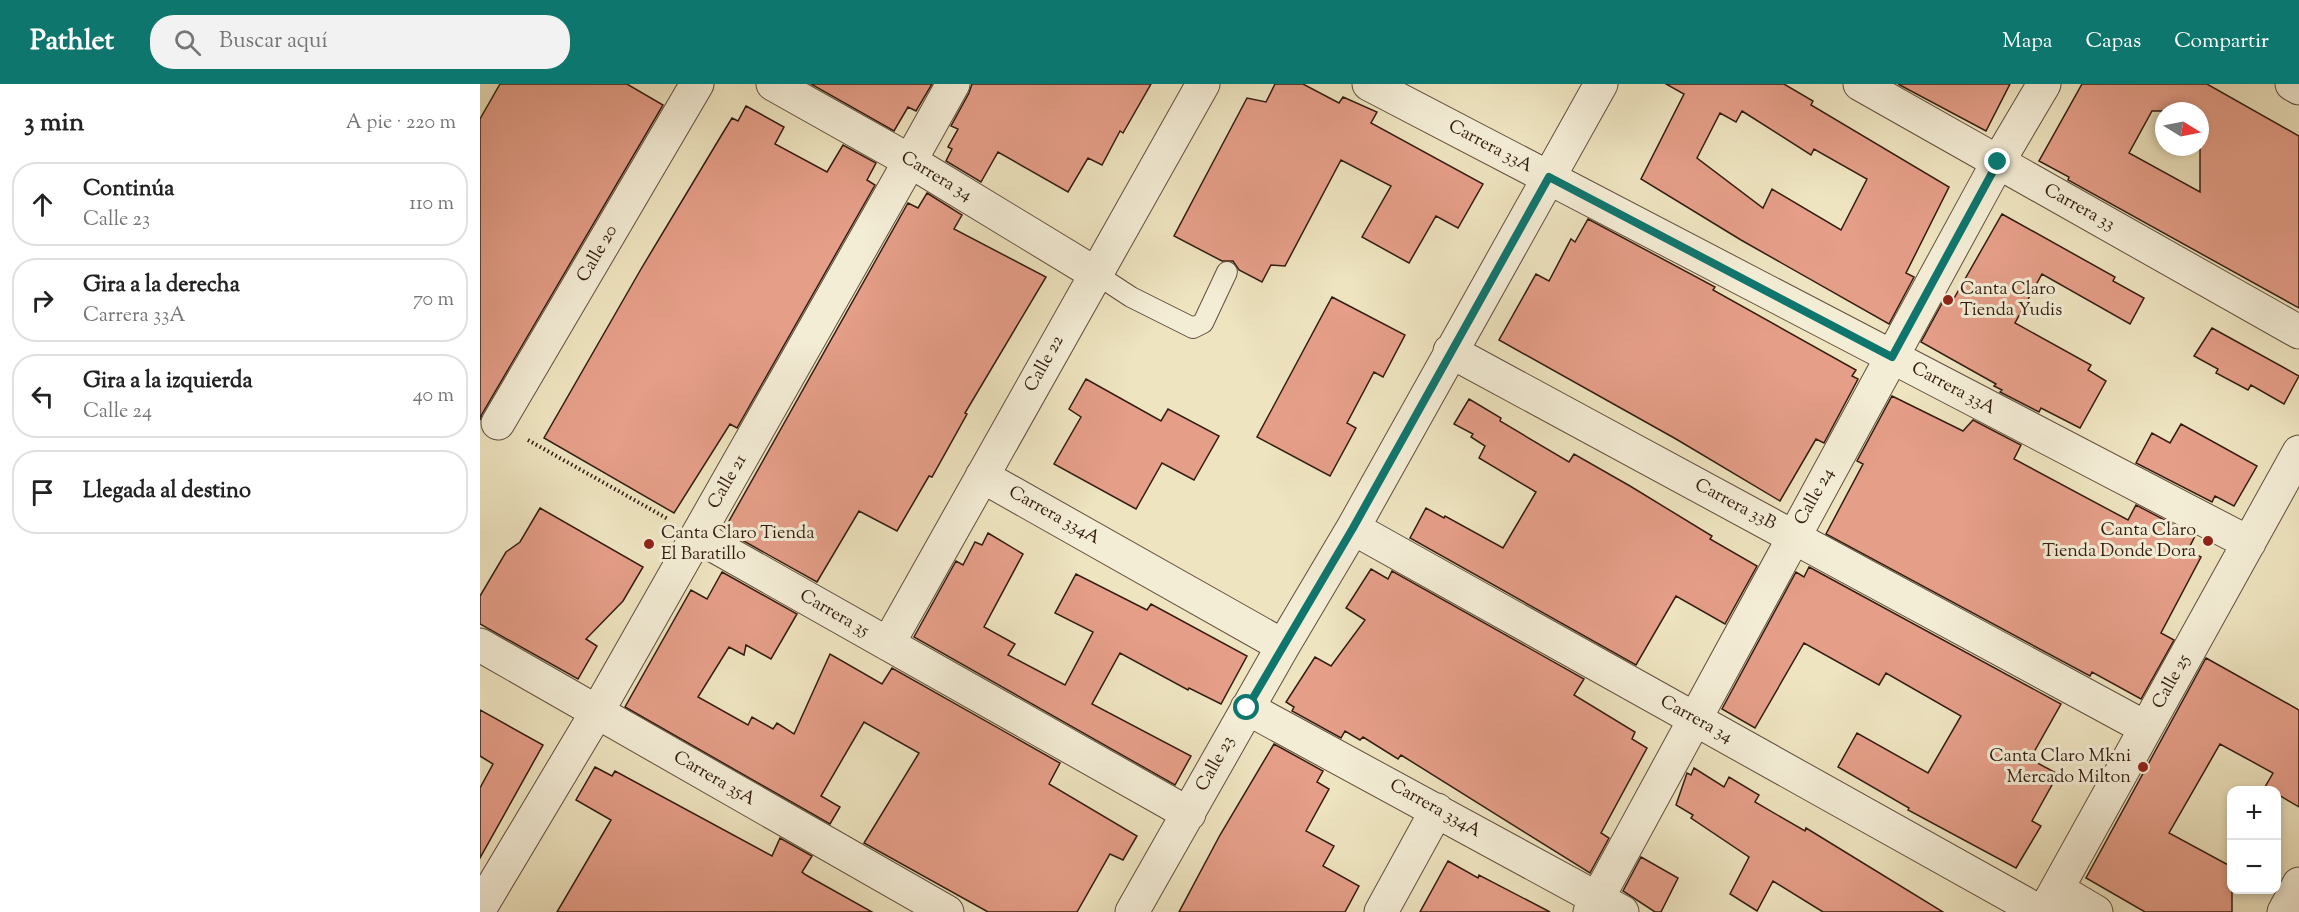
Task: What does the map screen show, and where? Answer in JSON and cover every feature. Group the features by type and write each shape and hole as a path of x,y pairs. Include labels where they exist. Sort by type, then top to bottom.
{"street":[{"name":"Calle 20","path":"498,423 697,84"},
{"name":"Carrera 34","path":"773,84 910,161 1096,274"},
{"name":"Calle 21","path":"492,906 597,712 953,84"},
{"name":"Calle 22","path":"888,644 1203,84"},
{"name":"Carrera 33A","path":"1369,84 2249,543"},
{"name":"Calle 23","path":"1132,912 1247,708 1353,528 1601,84"},
{"name":"Carrera 33","path":"1860,84 2299,332"},
{"name":"Calle 24","path":"1603,907 1694,719 1998,162 2044,84"},
{"path":"2292,84 2299,88"},
{"name":"Carrera 33B","path":"1450,351 2146,728"},
{"name":"Calle 25","path":"2047,904 2249,543 2296,466"},
{"name":"Carrera 334A","path":"982,476 1283,646"},
{"name":"Carrera 34","path":"1353,528 1694,719 2047,904 2096,912"},
{"name":"Carrera 35","path":"697,536 1188,814"},
{"name":"Carrera 35A","path":"480,645 947,912"},
{"name":"Carrera 334A","path":"1247,708 1437,810 1603,907"},
{"path":"1381,912 1437,810"},
{"path":"2284,912 2299,884"}],"lane":[{"path":"1096,274 1131,297 1193,328 1203,323 1227,272"}],"path":[{"path":"498,423 697,536"}],"building":[{"path":"500,84 627,84 663,105 480,420 480,119"},
{"path":"811,84 932,84 916,111 908,107 894,131"},
{"path":"972,84 1151,84 1123,133 1120,131 1102,165 1088,158 1068,192 998,152 981,182 946,161 952,149 948,147 958,129 951,126"},
{"path":"1275,84 1303,84 1339,103 1343,97 1377,112 1371,123 1483,184 1458,228 1436,216 1409,263 1362,237 1391,186 1341,160 1285,266 1271,265 1262,282 1239,270 1233,261 1222,261 1174,236 1247,98 1266,102"},
{"path":"1666,84 1784,84 1813,101 1811,105 1949,187 1906,273 1914,277 1889,324 1741,240 1641,179 1684,94","holes":["1742,111 1811,155 1814,149 1867,179 1841,230 1772,189 1763,208 1697,158 1720,113 1736,122"]},
{"path":"1898,84 2010,84 1986,131"},
{"path":"2082,84 2207,84 2299,136 2299,308 2068,180 2069,177 2039,161"},
{"path":"746,106 784,127 775,144 827,172 843,145 876,163 867,180 875,185 737,428 730,424 674,513 544,438 721,136 732,118 738,121"},
{"path":"927,193 962,215 954,229 1046,277 965,413 967,414 932,477 929,476 897,531 859,511 817,582 724,530 908,203 918,208"},
{"path":"2002,214 2115,277 2113,281 2144,298 2130,324 2042,274 2015,323 2091,365 2088,370 2106,381 2080,428 2041,408 2039,412 2000,392 2002,390 1994,386 1996,384 1921,342 1946,296 1953,300"},
{"path":"1588,219 1715,287 1713,290 1856,370 1852,376 1858,379 1824,443 1816,439 1780,501 1676,439 1499,340 1536,274 1549,281 1571,239 1575,242"},
{"path":"1332,297 1405,335 1383,377 1374,372 1347,423 1356,428 1330,476 1257,437"},
{"path":"2212,328 2299,376 2284,404 2251,385 2248,390 2216,373 2218,369 2194,356"},
{"path":"1086,379 1161,421 1168,409 1219,436 1194,480 1162,463 1136,509 1054,464 1081,417 1069,409"},
{"path":"1892,396 1963,431 1973,420 2021,445 2014,459 2128,520 2136,505 2195,536 2188,550 2201,557 2161,633 2174,640 2141,699 2092,672 2090,676 1826,534 1863,464 1857,461"},
{"path":"1469,399 1501,418 1500,421 1569,462 1574,454 1630,486 1712,536 1710,539 1757,566 1725,624 1676,596 1636,665 1410,538 1426,508 1503,548 1536,492 1479,458 1485,446 1471,437 1473,434 1454,424"},
{"path":"2181,424 2257,466 2234,506 2215,496 2212,502 2136,463 2152,433 2170,443"},
{"path":"540,508 643,567 623,601 586,639 597,646 578,679 480,624 480,596 506,552 520,542"},
{"path":"988,533 1023,554 984,627 1015,644 1008,655 1065,685 1093,632 1055,613 1076,574 1147,610 1151,604 1247,656 1221,704 1189,688 1188,690 1120,653 1092,704 1191,756 1175,785 914,637 956,561 963,565 975,542 982,545"},
{"path":"1809,567 2061,704 2030,759 2058,774 2032,821 2041,826 2016,868 1908,810 1909,808 1838,767 1857,733 1928,773 1961,716 1886,673 1879,685 1804,643 1755,728 1722,709 1796,572 1804,577"},
{"path":"1371,569 1388,579 1392,571 1584,679 1574,695 1635,732 1632,739 1647,748 1601,833 1609,838 1590,873 1401,755 1398,759 1363,737 1360,740 1345,731 1341,738 1292,711 1294,707 1286,702 1315,657 1331,666 1365,620 1346,608"},
{"path":"722,572 797,614 771,659 746,645 744,655 729,647 698,697 748,725 752,717 773,729 777,723 794,734 830,654 882,684 892,668 1060,763 1049,784 1137,836 1123,860 1110,854 1077,912 988,912 864,843 919,753 864,722 821,796 840,807 830,824 625,707 691,590 707,599"},
{"path":"2206,658 2299,710 2299,807 2281,796 2281,786 2266,786 2273,773 2220,744 2169,833 2227,864 2227,894 2232,894 2232,912 2145,912 2086,878"},
{"path":"480,710 543,745 480,858 480,788 493,764 480,756"},
{"path":"1274,744 1323,771 1317,782 1329,789 1306,831 1334,846 1323,866 1359,886 1345,912 1179,912 1220,835"},
{"path":"595,767 612,776 615,771 772,856 780,838 812,856 802,872 872,912 557,912 611,820 576,800"},
{"path":"1694,768 1724,787 1729,777 1759,795 1755,802 1805,831 1806,828 1943,912 1823,912 1773,881 1757,911 1730,894 1749,857 1691,818 1693,815 1676,805 1687,773 1691,775"},
{"path":"1641,857 1678,878 1661,912 1655,912 1623,891"},
{"path":"1448,861 1478,878 1479,875 1550,912 1420,912"}],"place":[{"name":"Canta Claro Tienda Yudis","path":"1948,300"},
{"name":"Canta Claro Tienda Donde Dora","path":"2208,541"},
{"name":"Canta Claro Tienda El Baratillo","path":"649,544"},
{"name":"Canta Claro Mkni Mercado Milton","path":"2143,767"}],"route":[{"path":"1247,708 1353,528 1549,177 1892,357 1998,162"}]}
